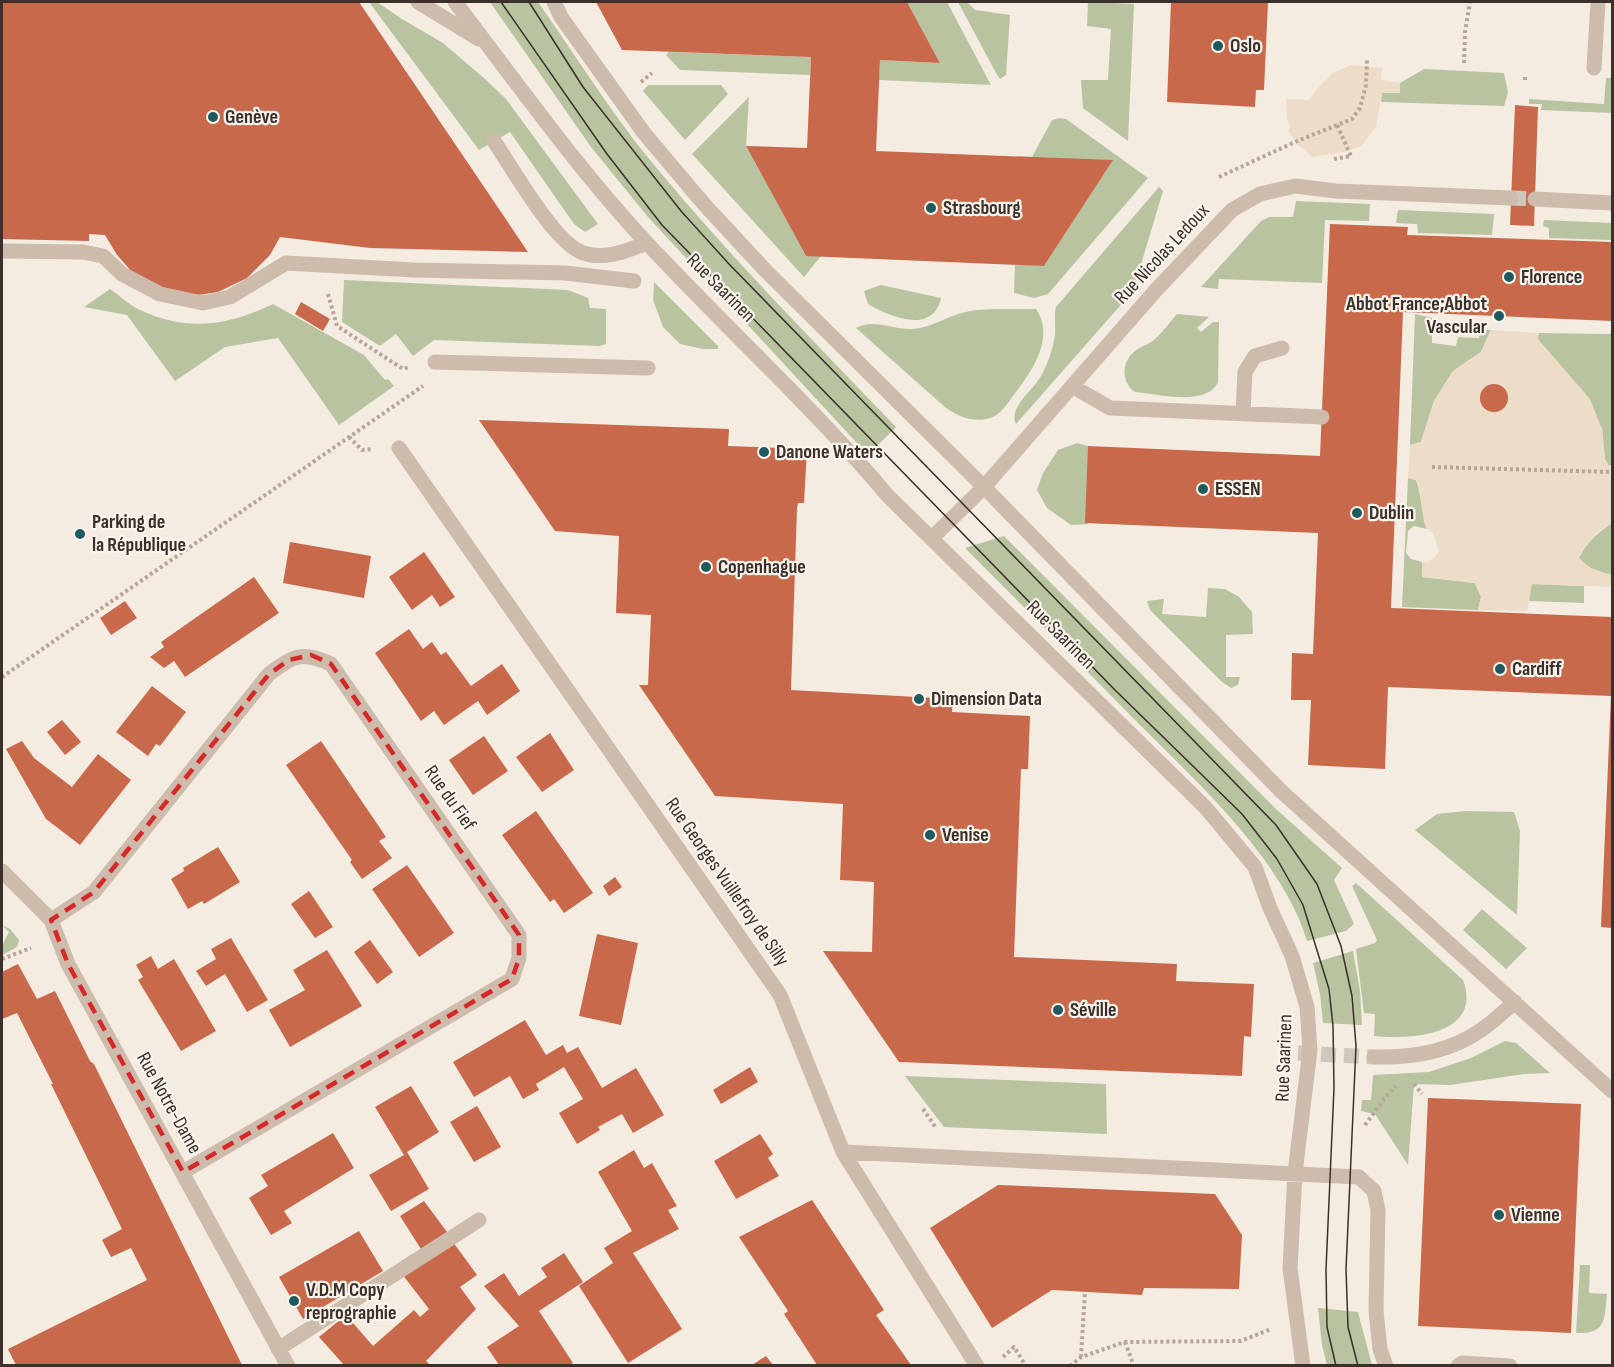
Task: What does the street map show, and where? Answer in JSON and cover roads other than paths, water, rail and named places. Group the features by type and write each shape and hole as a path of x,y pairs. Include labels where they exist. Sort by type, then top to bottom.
{"street":[{"path":"417,2 487,43"},
{"name":"Rue Saarinen","path":"455,2 580,167 647,243 854,455 888,496 1206,808 1255,867 1270,908 1292,956 1308,1007 1310,1050 1295,1173 1290,1268 1304,1365"},
{"path":"554,2 561,17 644,133 703,203 764,269 984,487 1281,791 1612,1091"},
{"path":"1594,68 1598,2"},
{"path":"494,141 536,204 566,242 581,252 606,256 626,252 647,243"},
{"name":"Rue Nicolas Ledoux","path":"932,538 984,487 1156,290 1232,210 1260,194 1294,186 1336,191 1511,198"},
{"path":"1535,199 1612,203"},
{"path":"2,251 83,252 103,256 122,274 160,294 203,303 230,297 286,263 414,270 565,273 634,281"},
{"path":"1243,413 1245,372 1255,356 1282,348"},
{"path":"435,362 648,368"},
{"path":"1072,386 1110,408 1322,417"},
{"name":"Rue Georges Vuillefroy de Silly","path":"399,448 780,995 843,1152 977,1365"},
{"name":"Rue du Fief","path":"51,920 94,892 269,674 289,660 311,655 331,664 519,935 519,958 512,979 183,1173"},
{"name":"Rue Notre-Dame","path":"2,871 51,920 68,964 288,1365"},
{"path":"1374,1057 1406,1058 1439,1051 1478,1033 1515,1002"},
{"path":"843,1152 1359,1177 1374,1191 1378,1210 1376,1311 1380,1349 1386,1365"},
{"path":"278,1349 479,1220"},
{"path":"1458,1365 1510,1365"}],"tunnel":[{"path":"1511,198 1535,199"},
{"path":"1298,1053 1374,1057"}],"tram line":[{"path":"501,2 607,154 662,225 1115,690 1242,814 1277,859 1303,905 1329,989 1333,1026 1334,1088 1326,1269 1327,1327 1336,1366"},
{"path":"529,2 583,87 681,211 729,264 1276,825 1317,884 1341,946 1352,996 1356,1046 1346,1269 1348,1327 1358,1366"}],"place":[{"name":"Oslo","path":"1218,46"},
{"name":"Genève","path":"213,117"},
{"name":"Strasbourg","path":"931,208"},
{"name":"Florence","path":"1509,277"},
{"name":"Abbot France;Abbot Vascular","path":"1499,316"},
{"name":"Danone Waters","path":"764,452"},
{"name":"ESSEN","path":"1203,489"},
{"name":"Dublin","path":"1357,513"},
{"name":"Parking de la République","path":"80,534"},
{"name":"Copenhague","path":"706,567"},
{"name":"Cardiff","path":"1500,669"},
{"name":"Dimension Data","path":"919,699"},
{"name":"Venise","path":"930,835"},
{"name":"Séville","path":"1058,1010"},
{"name":"Vienne","path":"1499,1215"},
{"name":"V.D.M Copy reprographie","path":"294,1301"}]}
